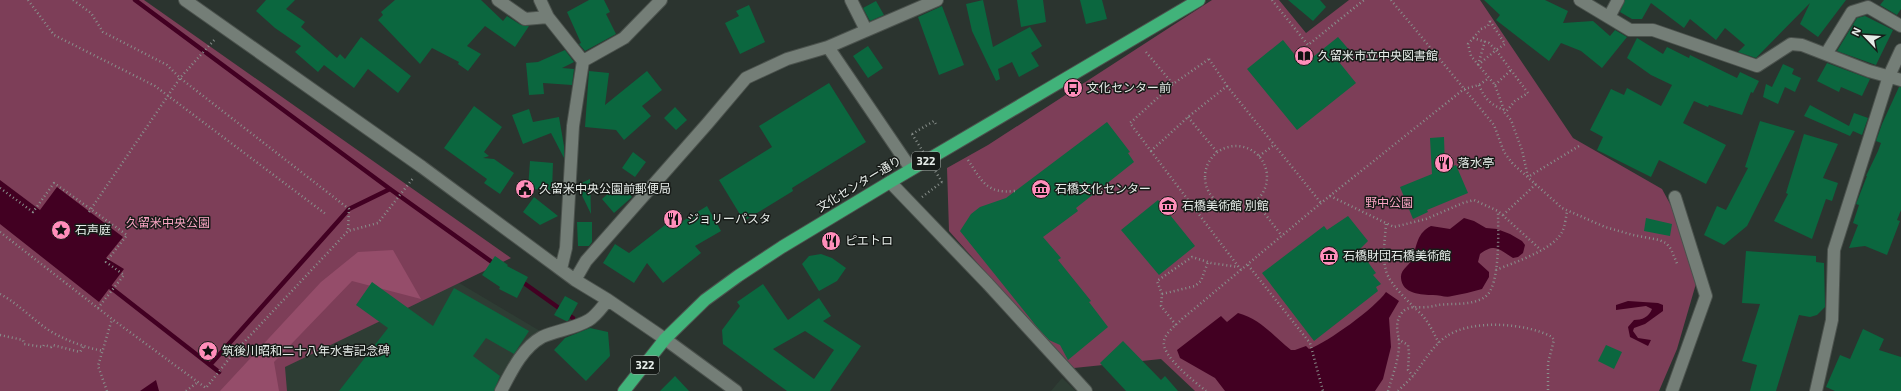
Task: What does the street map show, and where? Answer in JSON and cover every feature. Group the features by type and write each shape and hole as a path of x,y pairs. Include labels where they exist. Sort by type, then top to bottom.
{"highway":[{"name":"文化センター通り","path":"624,391 665,339 705,300 738,276 782,247 911,169 1200,0"}],"street":[{"path":"185,0 422,167 575,280 608,300 665,339 736,391"},
{"path":"498,0 525,19 548,17"},
{"path":"540,0 548,17 582,61 573,126 566,248 561,269"},
{"path":"582,61 624,38 661,0"},
{"path":"851,0 866,30"},
{"path":"575,280 586,261 708,124 746,78 787,59 828,47 937,0"},
{"path":"1580,0 1630,30 1653,30 1757,66 1791,44 1802,45 1901,80"},
{"path":"1609,17 1618,0"},
{"path":"1826,54 1852,12 1868,7 1901,26"},
{"path":"828,47 911,169"},
{"path":"1816,391 1832,320 1834,250 1889,76 1901,50"},
{"path":"890,182 988,284 1086,391"},
{"path":"1672,391 1706,296 1675,197"},
{"path":"501,391 513,367 528,349 542,337 590,320 608,300"}],"path":[{"path":"28,0 54,35 155,86 327,215"},
{"path":"73,0 91,13 103,32 167,65 180,78 349,209 348,231"},
{"path":"1272,0 1308,45 1364,0"},
{"path":"1391,0 1494,125 1504,152 1513,164 1567,211 1605,227 1666,243 1671,249 1678,266"},
{"path":"1478,65 1505,44 1490,21 1488,26 1481,29 1468,44 1471,56 1478,65 1495,85 1505,112 1511,120 1522,150 1528,177"},
{"path":"89,212 180,78 214,42 223,27"},
{"path":"1473,38 1485,41 1496,50 1528,93 1515,101 1505,112"},
{"path":"1478,65 1485,41"},
{"path":"1146,52 1172,84"},
{"path":"1241,270 1130,123 1172,84 1209,59 1227,86 1321,203"},
{"path":"1495,85 1511,70"},
{"path":"1206,391 1165,351 1164,345 1167,334 1321,203 1464,89 1479,85 1489,78"},
{"path":"1479,85 1483,97 1505,112"},
{"path":"1150,151 1188,117 1227,86"},
{"path":"1188,117 1217,152"},
{"path":"920,199 942,182 912,134 934,121 937,126"},
{"path":"1237,145 1247,147 1263,161 1267,171 1267,182 1263,192 1248,206 1238,208 1228,207 1219,203 1207,188 1205,178 1206,168 1210,159 1217,152 1226,147 1237,145"},
{"path":"1259,156 1274,145"},
{"path":"1528,177 1579,146"},
{"path":"968,160 985,184 1000,193 1015,191"},
{"path":"0,232 112,319 206,388 232,355 348,231 378,223 422,167"},
{"path":"0,188 33,212 54,183 127,235 106,262 124,275 98,308"},
{"path":"1503,215 1536,184"},
{"path":"1330,196 1394,227 1426,219 1462,203 1474,200 1498,211 1541,250"},
{"path":"1255,201 1282,236"},
{"path":"1388,391 1397,360 1399,345 1396,327 1398,318 1406,309 1413,307 1426,308 1478,300 1487,296 1491,290 1496,271 1498,211"},
{"path":"1496,271 1541,250 1554,242 1562,231 1567,211"},
{"path":"1386,224 1384,252 1386,271 1393,283 1413,307 1422,315 1439,343"},
{"path":"1176,325 1161,306 1162,294 1156,281 1192,257 1208,262 1238,267"},
{"path":"1162,294 1195,286 1201,281 1208,262"},
{"path":"1248,265 1310,343 1323,391"},
{"path":"0,294 13,301 50,330 82,347 103,351"},
{"path":"107,391 98,366 112,319"},
{"path":"1398,391 1439,343 1448,335 1470,327 1491,324 1510,326 1547,335 1554,340 1548,363 1548,391"},
{"path":"0,335 23,340 24,344 43,347 44,345 52,347 53,345 80,352 82,347"},
{"path":"1398,339 1408,345 1410,354 1408,370 1412,376"},
{"path":"186,391 198,382"}],"shaded area":[{"path":"0,180 40,210 57,187 123,237 106,258 124,269 99,302 0,224"},
{"path":"1464,218 1474,221 1486,228 1497,229 1510,234 1522,241 1525,245 1523,253 1518,257 1513,258 1497,248 1490,248 1480,254 1478,262 1489,272 1489,277 1482,289 1447,297 1418,294 1405,287 1402,283 1401,275 1412,260 1418,240 1423,232 1431,226 1450,229"},
{"path":"393,250 421,299 352,281 274,362 279,391 220,391 321,282 358,252"},
{"path":"346,269 444,274 540,331 515,361 498,391 262,391"},
{"path":"1386,292 1399,301 1389,318 1391,347 1383,379 1375,391 1225,391 1215,378 1180,358 1177,350 1221,316 1227,322 1238,313 1254,320 1266,328 1291,350 1306,346 1309,349 1328,339 1350,324 1372,307"},
{"path":"1628,301 1658,303 1663,305 1663,311 1645,324 1634,328 1633,331 1638,338 1651,340 1648,346 1630,337 1628,327 1634,320 1642,319 1647,316 1652,309 1646,306 1616,310 1616,305"},
{"path":"1062,378 1076,391 1051,391"},
{"path":"156,380 159,391 140,391"}],"green space":[{"name":"久留米中央公園","path":"0,0 144,0 511,258 285,367 287,391 0,391"},
{"name":"野中公園","path":"1212,0 1279,0 1306,33 1349,0 1480,0 1573,138 1662,189 1702,263 1677,349 1659,391 1195,391 1161,359 1074,368 1011,301 949,231 947,168 988,145"}],"building":[{"path":"266,0 295,0 286,9 305,22 301,27 337,58 340,54 345,59 361,37 411,76 398,93 368,69 354,88 324,65 318,72 295,52 301,46 275,28 256,11"},
{"path":"395,0 481,0 503,21 507,16 521,25 529,26 515,47 485,26 467,46 481,54 468,71 458,64 459,62 432,48 420,64 378,20 383,15 381,12"},
{"path":"589,0 604,0 610,12 606,14 616,34 585,51 579,44 581,43 567,12"},
{"path":"983,0 993,47 1030,27 1042,46 1031,53 1039,66 1019,77 1012,62 998,69 1000,79 996,81 972,31 966,4"},
{"path":"1017,0 1043,0 1046,22 1021,27"},
{"path":"1080,0 1102,0 1107,19 1086,24"},
{"path":"1288,0 1320,0 1326,7 1313,21"},
{"path":"1484,0 1545,0 1568,11 1563,23 1593,21 1610,36 1615,30 1627,37 1602,68 1581,51 1561,43 1549,61 1496,20 1500,15"},
{"path":"1625,0 1846,0 1818,37 1800,24 1810,3 1756,58 1738,52 1745,45 1725,28 1716,40 1690,19 1684,28 1651,3 1642,19 1632,19 1620,12"},
{"path":"1884,0 1901,0 1901,9 1897,15 1880,5"},
{"path":"876,1 884,15 870,21 863,8"},
{"path":"749,5 765,42 740,54 725,23 739,16 736,11"},
{"path":"942,6 964,65 939,75 918,17"},
{"path":"1865,16 1893,30 1876,65 1837,51 1857,18"},
{"path":"1338,37 1351,52 1339,62 1356,83 1297,130 1247,69 1283,40 1303,65"},
{"path":"1637,38 1663,54 1667,47 1689,58 1690,55 1737,78 1740,72 1759,81 1753,93 1751,92 1742,115 1709,105 1708,107 1694,101 1683,123 1726,145 1706,184 1659,160 1651,177 1597,150 1603,137 1590,130 1611,89 1624,95 1627,88 1661,106 1672,85 1651,75 1627,58"},
{"path":"868,46 883,68 868,78 853,56"},
{"path":"565,50 574,62 562,68 574,69 572,85 543,83 544,94 529,95 526,63 538,62"},
{"path":"1827,63 1870,79 1862,96 1841,87 1839,92 1817,81"},
{"path":"1783,64 1794,69 1792,74 1801,78 1795,92 1785,87 1778,104 1763,97 1766,84 1772,87"},
{"path":"589,71 609,73 605,105 647,71 662,90 642,106 651,116 624,140 616,130 585,127"},
{"path":"829,83 866,142 792,188 793,191 744,221 719,180 772,147 759,126"},
{"path":"1899,87 1901,87 1901,210 1897,220 1900,221 1887,255 1865,246 1849,248 1858,225 1853,223 1859,205 1856,204 1866,176 1881,143 1876,141 1882,124"},
{"path":"1810,105 1849,126 1854,113 1868,118 1862,135 1853,131 1850,136 1804,116"},
{"path":"474,106 502,127 484,152 489,156 483,158 494,159 514,173 500,194 484,183 487,179 444,148"},
{"path":"675,107 687,120 676,130 664,118"},
{"path":"529,109 533,122 559,117 564,146 564,158 551,133 523,144 512,115"},
{"path":"1760,121 1795,131 1747,226 1724,245 1704,235 1717,206 1726,210 1748,168 1745,167"},
{"path":"1107,122 1130,152 1128,153 1134,162 1076,208 1078,211 1043,237 1061,258 1058,260 1091,301 1089,302 1108,327 1068,360 1060,345 1049,340 1037,327 960,231 971,214 980,207 1006,198"},
{"path":"1804,134 1838,144 1823,178 1838,183 1832,201 1826,199 1812,239 1774,221 1788,194 1786,193"},
{"path":"1444,137 1445,169 1456,165 1468,193 1427,210 1428,212 1413,219 1400,187 1432,174 1430,138"},
{"path":"633,152 646,162 635,177 622,168"},
{"path":"530,161 553,163 552,190 528,189"},
{"path":"590,179 591,214 577,185"},
{"path":"620,183 632,197 614,213 602,199"},
{"path":"534,197 558,216 540,225 523,212"},
{"path":"1158,200 1195,246 1159,275 1121,230"},
{"path":"707,206 721,231 695,246 701,253 663,283 647,263 634,283 603,263 615,244 629,253 674,218 678,224"},
{"path":"1348,216 1368,241 1359,250 1376,273 1373,275 1381,284 1376,287 1378,291 1314,341 1262,273 1324,226 1327,230"},
{"path":"1646,218 1672,224 1670,236 1644,231"},
{"path":"577,222 592,222 592,242 589,246 578,246"},
{"path":"1746,251 1816,256 1816,262 1824,263 1825,307 1817,315 1810,317 1799,315 1776,391 1750,391 1757,365 1742,361 1760,304 1742,303"},
{"path":"821,254 832,258 846,268 837,281 819,291 802,264 809,256"},
{"path":"495,256 508,265 507,266 528,277 517,298 499,289 500,287 482,275"},
{"path":"372,282 433,326 454,288 529,331 514,354 486,338 473,356 500,376 494,391 339,391 388,328 356,305"},
{"path":"763,284 788,320 819,298 831,316 823,321 861,346 830,391 787,391 723,344 722,330 740,306 737,302","holes":["805,331 834,350 814,379 773,349"]},
{"path":"565,296 578,303 568,321 554,315"},
{"path":"590,328 608,332 610,356 586,381 554,350 565,338"},
{"path":"1863,329 1884,339 1879,350 1901,357 1901,391 1835,391 1826,387 1840,355 1850,359"},
{"path":"1123,341 1161,380 1165,376 1178,391 1126,391 1100,363"},
{"path":"1606,345 1622,352 1614,369 1598,361"},
{"path":"675,376 689,391 660,391"}],"waterway":[{"path":"135,0 390,189 496,265"},
{"path":"210,365 349,209 390,189"},
{"path":"521,281 573,318"},
{"path":"110,287 219,372"}],"place":[{"name":"久留米市立中央図書館","path":"1304,56"},
{"name":"文化センター前","path":"1073,88"},
{"name":"落水亭","path":"1444,163"},
{"name":"久留米中央公園前郵便局","path":"525,189"},
{"name":"石橋文化センター","path":"1041,189"},
{"name":"石橋美術館 別館","path":"1168,206"},
{"name":"ジョリーパスタ","path":"673,219"},
{"name":"石声庭","path":"61,230"},
{"name":"ピエトロ","path":"831,241"},
{"name":"石橋財団石橋美術館","path":"1329,256"},
{"name":"筑後川昭和二十八年水害記念碑","path":"208,351"}]}
